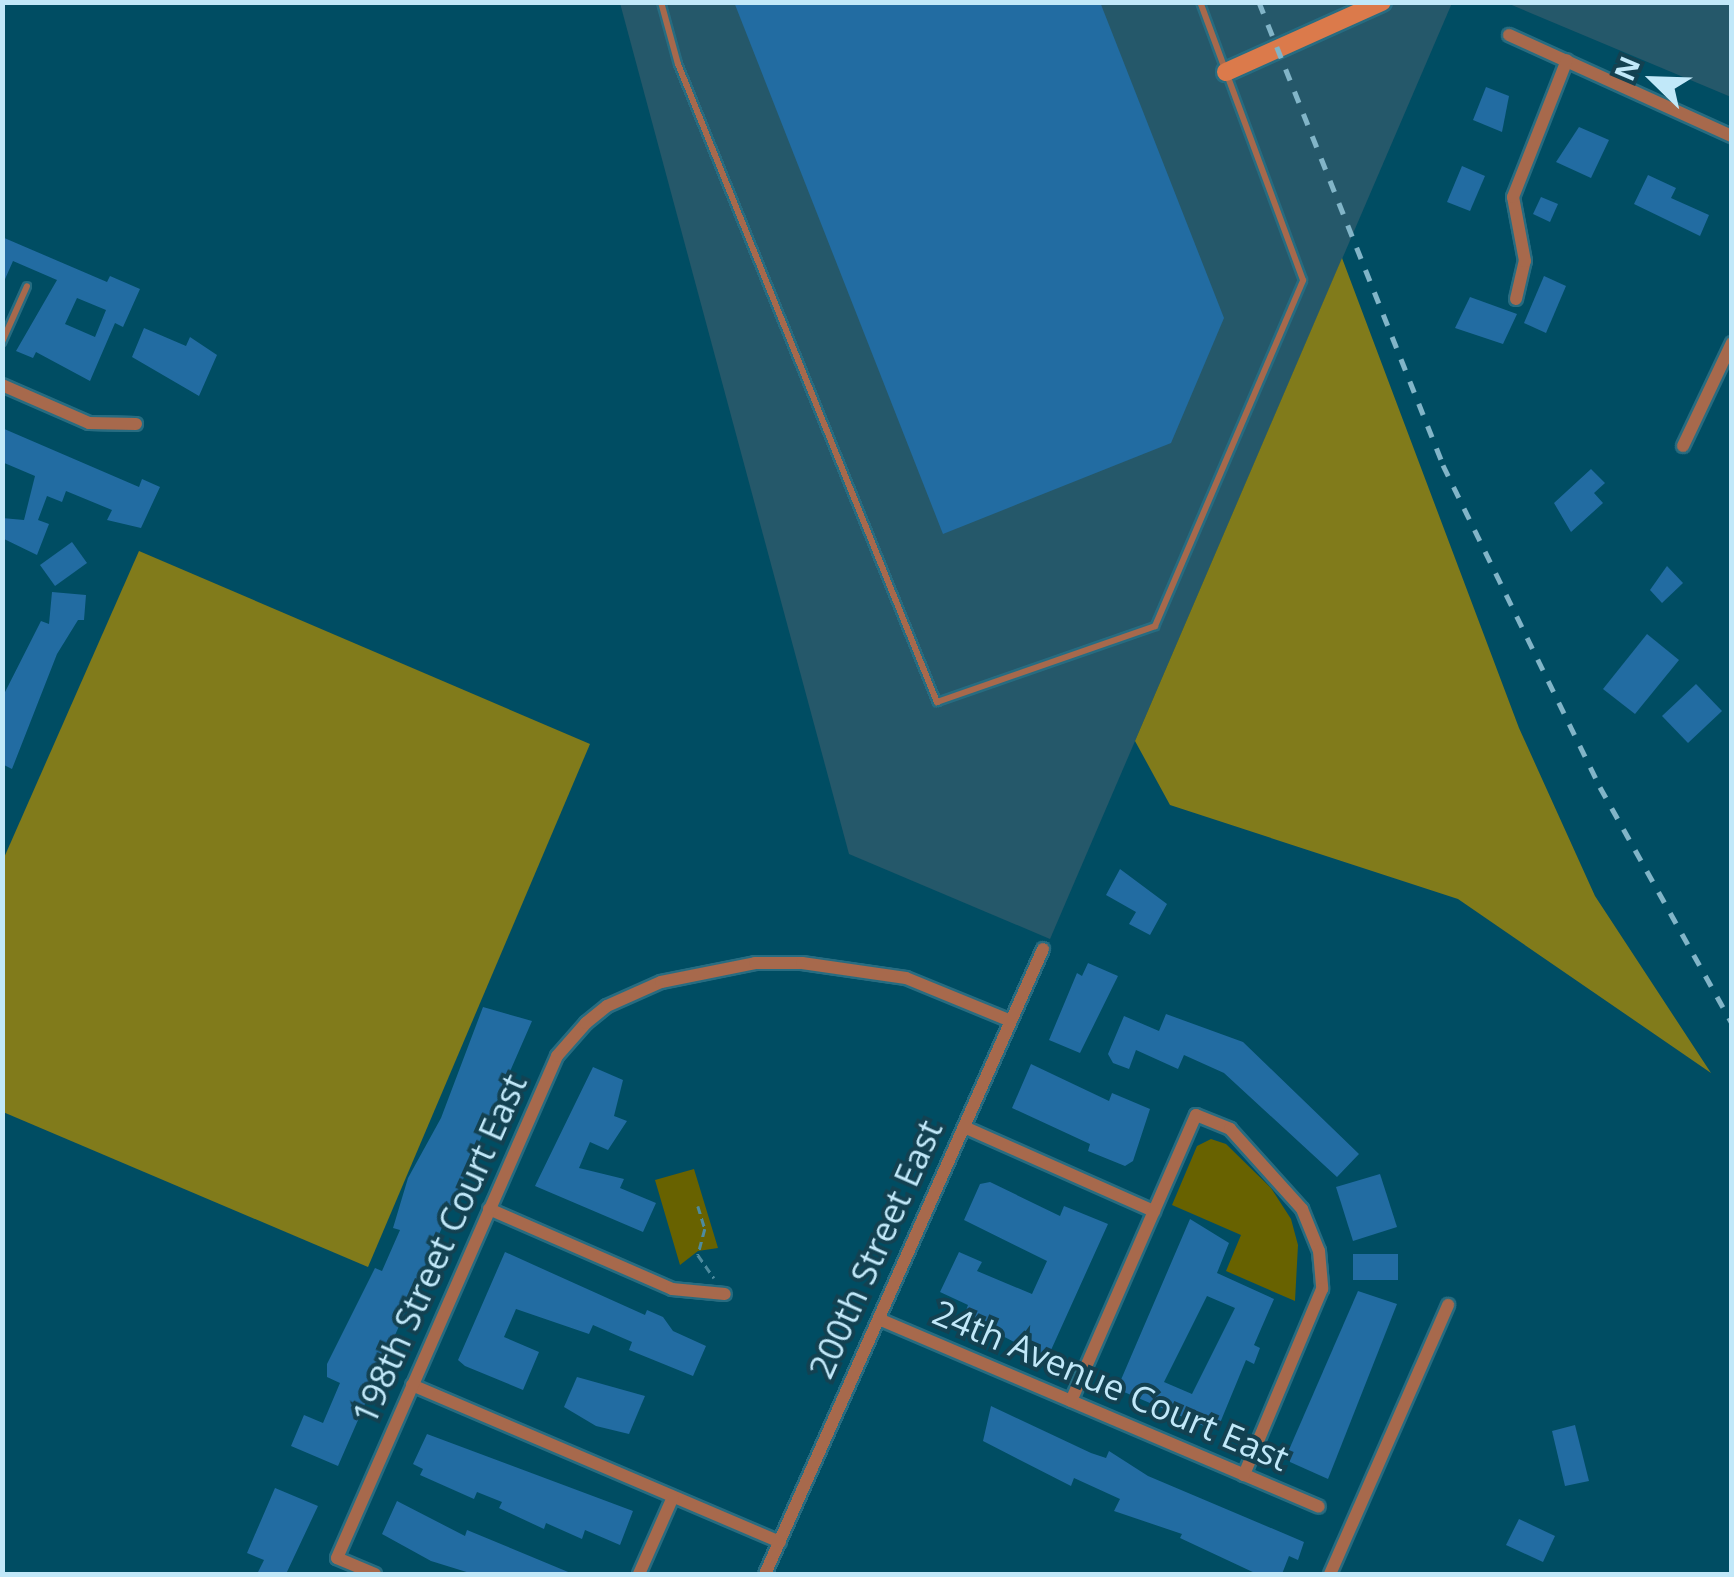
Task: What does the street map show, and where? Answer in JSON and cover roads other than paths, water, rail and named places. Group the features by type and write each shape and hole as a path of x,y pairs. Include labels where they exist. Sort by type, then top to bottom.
{"street":[{"path":"1226,72 1382,2"},
{"path":"1509,35 1732,136"},
{"path":"1516,299 1525,261 1514,198 1567,60"},
{"path":"1683,446 1732,343"},
{"path":"2,385 89,423 136,424"},
{"name":"200th Street East","path":"766,1574 1043,949"},
{"name":"198th Street Court East","path":"375,1574 337,1558 557,1056 586,1024 633,993 704,970 802,962 906,978 1011,1021"},
{"path":"1071,1401 1196,1115 1230,1128 1267,1163 1302,1208 1318,1251 1322,1289 1314,1318 1244,1475"},
{"path":"964,1127 1154,1212"},
{"path":"490,1210 672,1289 725,1294"},
{"path":"1330,1574 1448,1305"},
{"name":"24th Avenue Court East","path":"879,1319 1319,1507"},
{"path":"412,1385 780,1542"},
{"path":"639,1574 674,1496"}],"lane":[{"path":"662,2 678,64 938,702 1154,626 1303,280 1200,2"},
{"path":"2,342 26,286"}],"railway":[{"path":"1259,2 1443,465 1600,787 1732,1023"}]}
